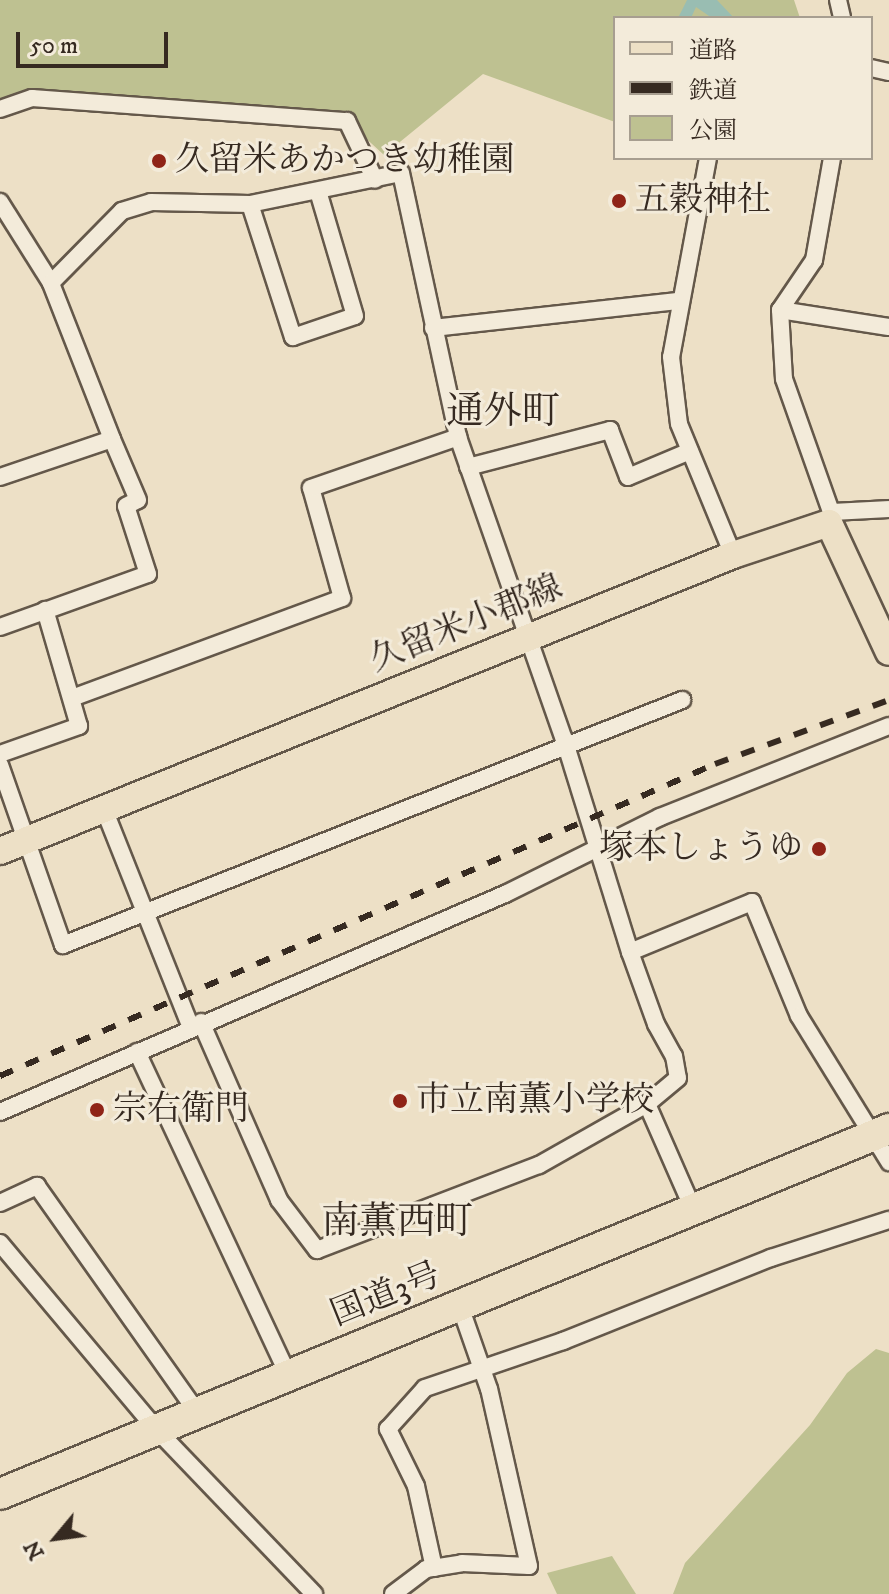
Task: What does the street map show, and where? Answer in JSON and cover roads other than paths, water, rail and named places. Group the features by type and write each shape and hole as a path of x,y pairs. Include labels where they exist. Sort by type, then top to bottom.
{"highway":[{"name":"国道3号","path":"0,1494 881,1132"}],"main road":[{"name":"久留米小郡線","path":"0,851 733,555 829,523 889,652"}],"street":[{"path":"0,109 32,98 347,121 375,180"},
{"path":"708,160 678,301 671,357 679,424 733,555"},
{"path":"828,160 814,260 780,310 784,379 831,512 889,509"},
{"path":"51,283 122,211 151,202 250,204 401,173 458,437 566,747 595,852 656,1024 674,1056 678,1078 647,1104 539,1165 317,1250 279,1200 144,915 104,809"},
{"path":"250,204 293,337 355,316 318,191"},
{"path":"0,202 51,283 138,500 126,506 148,574 0,627"},
{"path":"433,328 678,301"},
{"path":"780,310 889,325"},
{"path":"468,467 610,430 628,477 690,451"},
{"path":"72,698 342,598 311,488 458,437"},
{"path":"0,477 112,439"},
{"path":"0,754 79,726 45,610"},
{"path":"0,765 29,839 63,945 682,700"},
{"path":"0,1112 595,852 660,817 889,726"},
{"path":"630,952 752,902 799,1016 881,1132 889,1162"},
{"path":"137,1052 288,1375"},
{"path":"647,1104 694,1211"},
{"path":"0,1203 37,1186 197,1412"},
{"path":"434,1568 416,1486 388,1429 425,1388 482,1366 563,1341 771,1258 889,1220"},
{"path":"0,1243 155,1428 314,1594"},
{"path":"393,1594 434,1568 462,1563 529,1566 482,1366 460,1306"}],"water":[{"path":"687,0 717,0 732,16 709,16 696,7 692,16 679,16"}],"railway":[{"path":"0,1076 715,764 889,700"}],"place":[{"name":"久留米あかつき幼稚園","path":"159,161"},
{"name":"五穀神社","path":"619,201"},
{"name":"塚本しょうゆ","path":"819,849"},
{"name":"市立南薫小学校","path":"400,1101"},
{"name":"宗右衛門","path":"97,1110"}],"district":[{"name":"通外町","path":"503,413"},
{"name":"南薫西町","path":"397,1223"}]}
